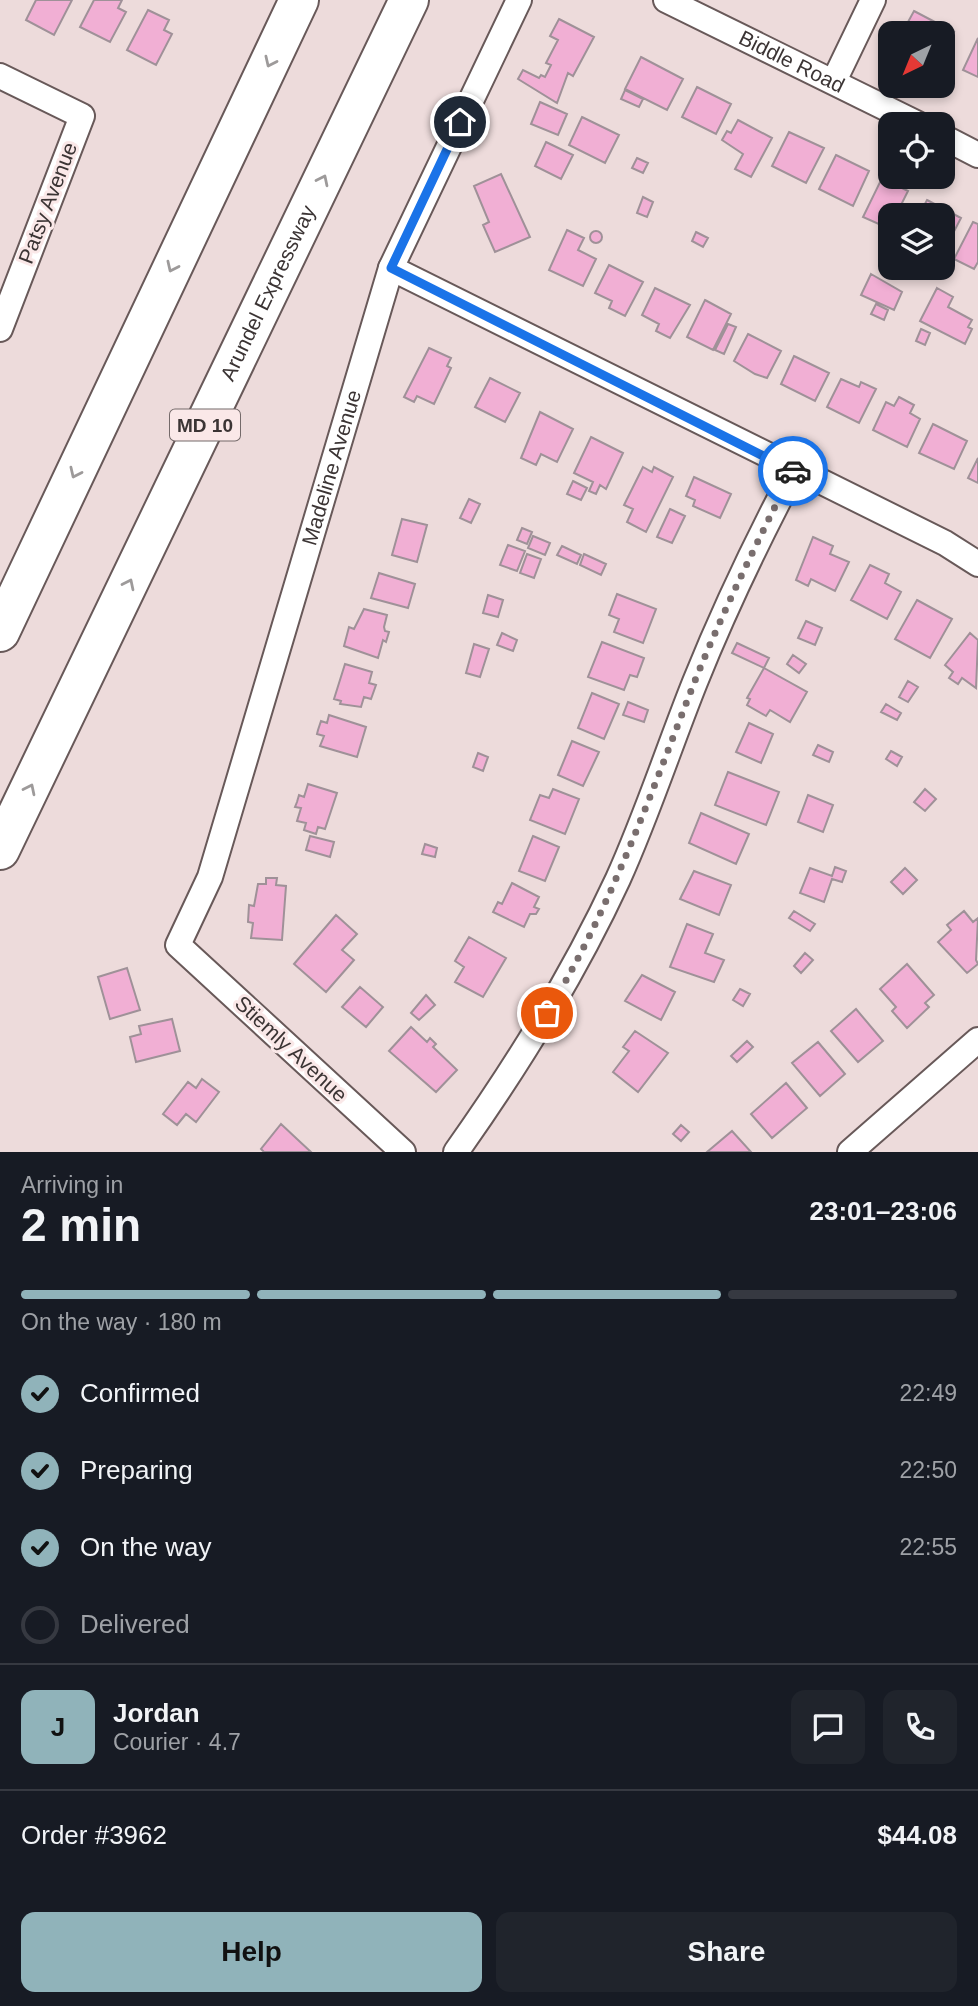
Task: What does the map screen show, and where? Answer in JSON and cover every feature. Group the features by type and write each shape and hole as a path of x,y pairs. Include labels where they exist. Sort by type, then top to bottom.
{"highway":[{"path":"0,632 299,0"},
{"name":"Arundel Expressway","path":"0,850 410,0"}],"street":[{"name":"Madeline Avenue","path":"178,946 210,877 391,268 519,0"},
{"name":"Biddle Road","path":"666,0 895,112"},
{"path":"834,81 873,0"},
{"name":"Patsy Avenue","path":"0,76 82,116 0,329"},
{"path":"955,143 978,155"},
{"path":"391,268 794,471 945,543 978,564"},
{"path":"456,1152 508,1079 560,992 618,878 695,680 759,538 794,471"},
{"name":"Stiemly Avenue","path":"178,946 403,1152"},
{"path":"850,1152 978,1040"}],"building":[{"path":"36,0 72,0 54,35 26,20"},
{"path":"94,0 122,0 118,8 126,12 110,42 80,27"},
{"path":"148,10 169,20 164,30 172,34 156,65 127,50"},
{"path":"914,11 933,21 909,21"},
{"path":"559,19 594,37 573,76 568,73 557,103 518,79 523,70 539,78 541,75 545,77 551,65 546,63 558,40 550,36"},
{"path":"978,38 978,77 963,70"},
{"path":"641,57 683,79 667,110 625,89"},
{"path":"697,87 731,104 716,134 682,117"},
{"path":"625,90 643,99 639,107 621,99"},
{"path":"540,102 567,114 558,135 531,124"},
{"path":"582,117 619,135 605,163 569,145"},
{"path":"738,120 772,138 751,177 735,169 743,154 722,140 727,131 731,133"},
{"path":"789,132 824,148 806,183 772,166"},
{"path":"546,142 573,155 561,179 535,166"},
{"path":"836,155 869,171 853,206 819,189"},
{"path":"637,158 648,163 643,173 632,168"},
{"path":"501,174 530,237 495,252 483,225 489,222 474,186"},
{"path":"878,186 878,189 908,191 902,203 878,203 878,224 863,217"},
{"path":"643,197 653,202 647,217 637,213"},
{"path":"955,215 961,218 955,230"},
{"path":"973,222 978,224 978,262 974,269 955,257"},
{"path":"567,230 584,238 578,250 596,259 583,286 549,270"},
{"path":"596,231 602,237 596,243 590,237"},
{"path":"696,232 708,238 703,247 692,241"},
{"path":"609,265 643,282 625,316 609,308 612,301 595,293"},
{"path":"871,274 902,292 894,310 861,295"},
{"path":"655,288 690,305 670,338 656,331 659,324 642,315"},
{"path":"937,288 953,297 948,307 972,320 968,327 972,329 965,344 920,321"},
{"path":"705,300 731,314 713,350 687,337"},
{"path":"876,304 888,310 884,320 871,314"},
{"path":"728,324 736,327 724,354 715,350"},
{"path":"921,329 930,333 925,345 916,341"},
{"path":"748,334 781,351 767,378 734,361"},
{"path":"429,348 451,358 447,366 451,368 434,404 417,396 414,402 404,397"},
{"path":"794,356 829,373 815,401 781,384"},
{"path":"490,378 520,393 505,422 475,407"},
{"path":"841,379 859,387 861,382 876,389 859,423 827,407"},
{"path":"899,397 914,405 910,413 920,419 907,447 873,430 886,402 894,406"},
{"path":"540,412 573,429 557,462 541,454 536,465 521,458"},
{"path":"933,424 967,441 954,469 919,453"},
{"path":"591,437 623,453 606,489 600,485 596,494 589,491 593,482 574,473"},
{"path":"978,458 978,483 968,478"},
{"path":"643,467 652,472 654,467 673,477 646,532 627,522 633,509 624,505"},
{"path":"694,477 731,494 720,518 693,506 695,500 686,496"},
{"path":"573,481 587,488 581,500 567,494"},
{"path":"469,499 480,504 471,523 460,518"},
{"path":"670,509 685,516 672,543 657,537"},
{"path":"402,519 427,525 417,562 392,555"},
{"path":"522,528 532,532 527,544 517,540"},
{"path":"533,536 550,543 545,555 528,548"},
{"path":"813,537 833,546 830,554 849,562 835,591 811,579 808,586 796,580"},
{"path":"508,545 525,551 517,571 500,565"},
{"path":"562,546 581,555 577,564 557,555"},
{"path":"527,554 541,559 534,578 520,573"},
{"path":"584,554 606,564 601,575 580,565"},
{"path":"870,565 889,574 885,583 901,592 887,619 851,600"},
{"path":"379,573 415,584 408,608 371,598"},
{"path":"617,594 656,609 643,643 614,632 619,619 609,615"},
{"path":"488,595 503,600 498,617 483,613"},
{"path":"917,600 952,619 930,658 895,639"},
{"path":"364,609 387,615 384,627 385,631 389,632 386,642 383,640 378,658 344,646 349,627 354,629"},
{"path":"806,621 822,628 815,645 798,638"},
{"path":"502,633 517,640 513,651 497,645"},
{"path":"970,633 978,640 976,688 962,678 958,684 949,678 953,672 945,665"},
{"path":"602,642 644,658 637,677 630,675 624,690 588,677"},
{"path":"737,643 769,658 764,668 732,653"},
{"path":"474,644 489,649 480,677 466,673"},
{"path":"793,655 806,664 799,673 787,664"},
{"path":"345,664 372,672 369,683 376,685 371,699 364,697 361,707 340,704 341,701 334,699"},
{"path":"764,668 807,692 790,722 770,710 766,716 747,705 750,699 747,698"},
{"path":"908,681 918,687 908,702 899,697"},
{"path":"592,693 619,704 604,739 578,728"},
{"path":"628,702 648,710 644,722 623,715"},
{"path":"886,704 901,713 897,720 881,712"},
{"path":"329,715 366,727 357,757 320,746 324,736 317,734 318,730 321,721 327,723"},
{"path":"749,723 773,734 761,763 736,752"},
{"path":"572,741 599,752 583,786 558,775"},
{"path":"818,745 833,752 829,762 813,755"},
{"path":"891,751 902,757 897,766 886,759"},
{"path":"478,753 488,757 483,771 473,767"},
{"path":"728,772 779,792 766,825 715,805"},
{"path":"308,784 337,793 325,829 318,827 316,834 304,830 306,823 297,821 301,808 295,807 299,795 304,797"},
{"path":"553,789 579,799 565,834 530,820 540,795 549,798"},
{"path":"925,789 936,799 925,811 914,802"},
{"path":"808,795 833,805 823,832 798,822"},
{"path":"701,813 749,834 736,864 689,843"},
{"path":"310,836 334,842 330,857 306,850"},
{"path":"533,836 559,847 545,881 519,871"},
{"path":"425,844 437,848 435,857 422,854"},
{"path":"835,867 846,871 842,882 832,879 824,902 800,893 810,868 832,876"},
{"path":"905,868 917,880 903,894 891,882"},
{"path":"694,871 731,885 719,915 680,899"},
{"path":"266,878 277,878 276,885 286,886 282,940 251,938 253,923 248,922 249,905 254,906 258,884 266,884"},
{"path":"512,883 539,897 534,907 539,909 536,914 530,914 524,927 493,912 498,902 502,904"},
{"path":"794,911 815,924 810,931 789,918"},
{"path":"964,911 973,922 978,918 978,964 967,973 938,942 951,930 947,925"},
{"path":"336,915 357,934 342,950 354,960 326,992 294,964"},
{"path":"687,924 713,934 705,953 724,960 714,982 670,967"},
{"path":"469,937 506,958 483,997 455,982 464,967 455,961"},
{"path":"805,953 813,960 801,973 794,966"},
{"path":"907,964 934,995 925,1003 929,1007 907,1028 892,1011 896,1007 880,989"},
{"path":"127,968 140,1010 110,1019 98,977"},
{"path":"642,975 675,992 661,1020 625,1001"},
{"path":"360,987 383,1007 366,1027 342,1007"},
{"path":"740,989 750,994 743,1006 733,1000"},
{"path":"426,995 435,1005 419,1020 411,1013"},
{"path":"856,1009 883,1041 858,1062 831,1031"},
{"path":"172,1019 180,1051 136,1062 130,1037 141,1034 139,1026"},
{"path":"411,1027 427,1042 430,1038 436,1044 433,1047 457,1070 436,1092 389,1051"},
{"path":"635,1031 668,1053 638,1092 613,1072 629,1051 623,1047"},
{"path":"747,1041 753,1047 737,1062 731,1056"},
{"path":"818,1042 845,1074 820,1096 792,1063"},
{"path":"202,1079 219,1092 196,1122 186,1114 177,1125 163,1114 188,1082 196,1088"},
{"path":"786,1083 807,1108 772,1138 751,1114"},
{"path":"281,1124 311,1152 264,1152 261,1149"},
{"path":"681,1125 689,1132 681,1141 673,1134"},
{"path":"732,1131 751,1152 707,1152"}],"way so far":[{"path":"547,1013 618,878 695,680 759,538 793,471"}],"route":[{"path":"460,122 391,268 793,471"}]}
